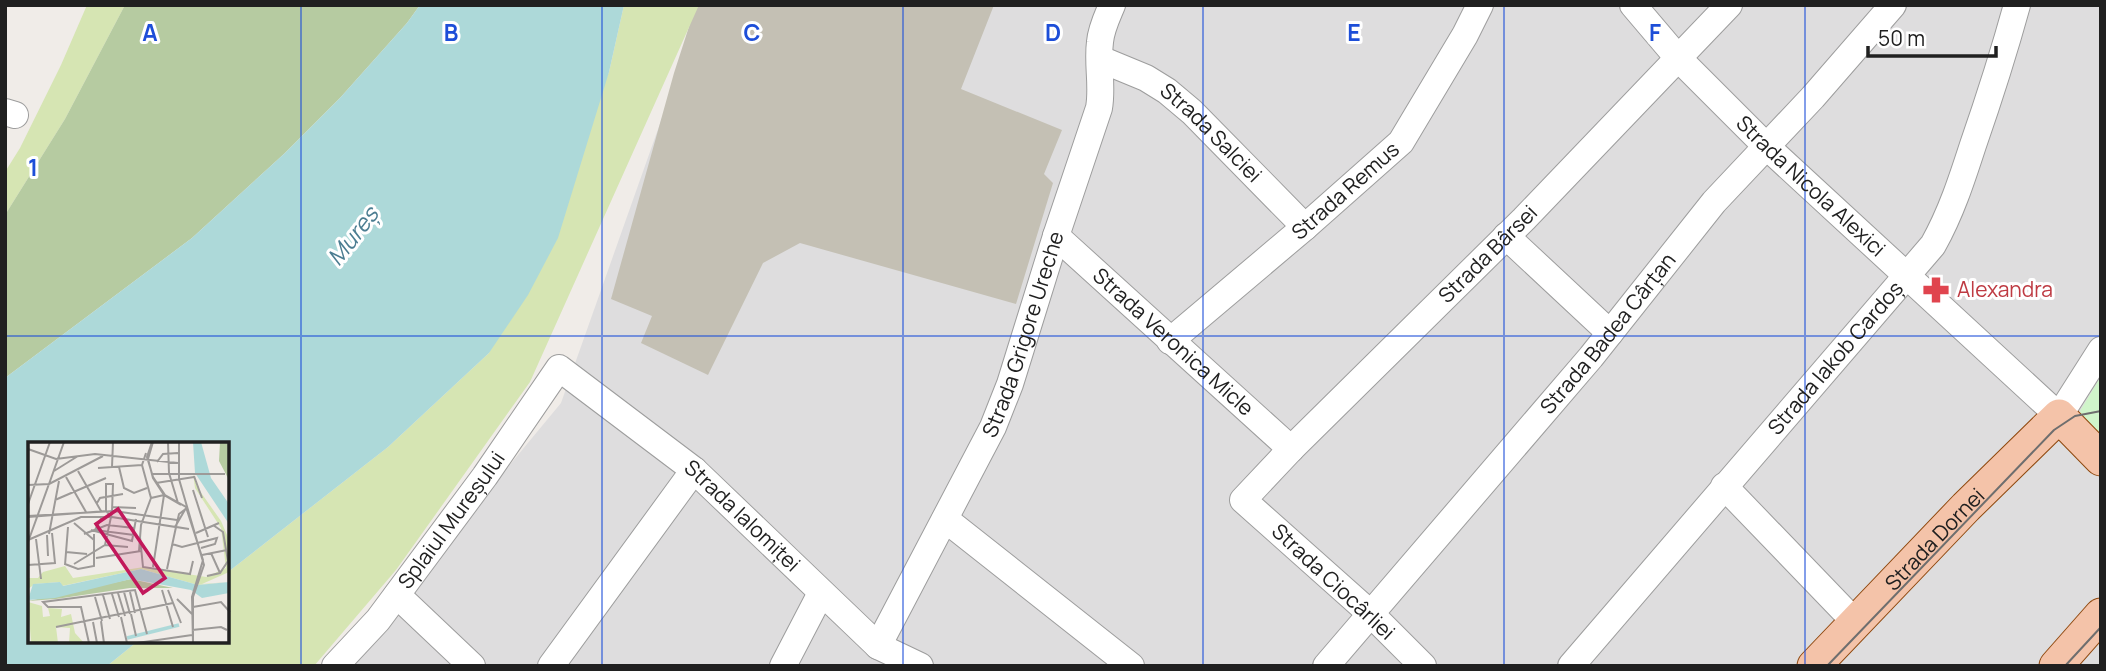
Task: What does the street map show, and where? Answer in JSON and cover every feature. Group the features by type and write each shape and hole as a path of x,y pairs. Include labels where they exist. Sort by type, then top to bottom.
{"main road":[{"path":"2059,416 2101,460"},
{"name":"Strada Dornei","path":"1814,666 2059,416"},
{"path":"2056,666 2101,615"}],"street":[{"name":"Strada Grigore Ureche","path":"878,646 993,427 1010,384 1099,108 1099,44 1112,5"},
{"name":"Strada Remus","path":"1170,341 1401,142 1480,5"},
{"name":"Strada Nicola Alexici","path":"1633,5 1678,58 1766,146 2059,416"},
{"name":"Strada Bârsei","path":"1242,499 1506,236 1729,5"},
{"name":"Strada Badea Cârțan","path":"1326,666 1610,333 1714,202 1813,97 1893,5"},
{"name":"Strada Iakob Cardoș","path":"1571,666 1933,245 1946,223 2002,62 2017,5"},
{"name":"Strada Salciei","path":"1100,59 1146,78 1167,91 1192,112 1305,227"},
{"name":"Strada Veronica Micle","path":"1056,236 1291,449"},
{"path":"1506,236 1610,333"},
{"path":"2059,416 2101,350"},
{"name":"Strada Ialomiței","path":"559,368 694,470 878,646 920,666"},
{"name":"Splaiul Mureșului","path":"335,666 378,620 397,595 485,476 559,368"},
{"path":"551,666 694,470"},
{"path":"1724,486 1856,622"},
{"name":"Strada Ciocârliei","path":"1242,499 1370,614 1423,666"},
{"path":"945,519 1131,666"},
{"path":"783,666 821,593"},
{"path":"397,595 472,666"}],"shaded area":[{"path":"696,5 994,5 961,89 1062,130 1044,174 1053,183 1016,304 800,243 763,263 708,375 641,343 652,316 611,299 674,73"},
{"path":"702,5 2101,5 2101,666 337,666 412,583 561,403"}],"green space":[{"path":"87,5 125,5 65,119 5,215 5,172 20,148 61,65"},
{"path":"125,5 420,5 340,98 285,153 192,238 5,378 5,215 65,119"},
{"path":"624,5 699,5 530,382 396,570 314,666 107,666 136,643 229,643 229,571 388,447 489,353 609,72"},
{"path":"2101,376 2101,443 2083,426 2080,411"}],"water":[{"name":"Mureș","path":"420,5 624,5 609,72 558,238 528,295 489,353 388,447 229,571 229,442 28,442 28,643 136,643 107,666 5,666 5,378 192,238 285,153 340,98"}],"tram line":[{"path":"1827,666 2054,430 2075,416 2101,411"},
{"path":"2065,666 2101,627"}],"place":[{"name":"Alexandra","path":"1936,290"}]}
